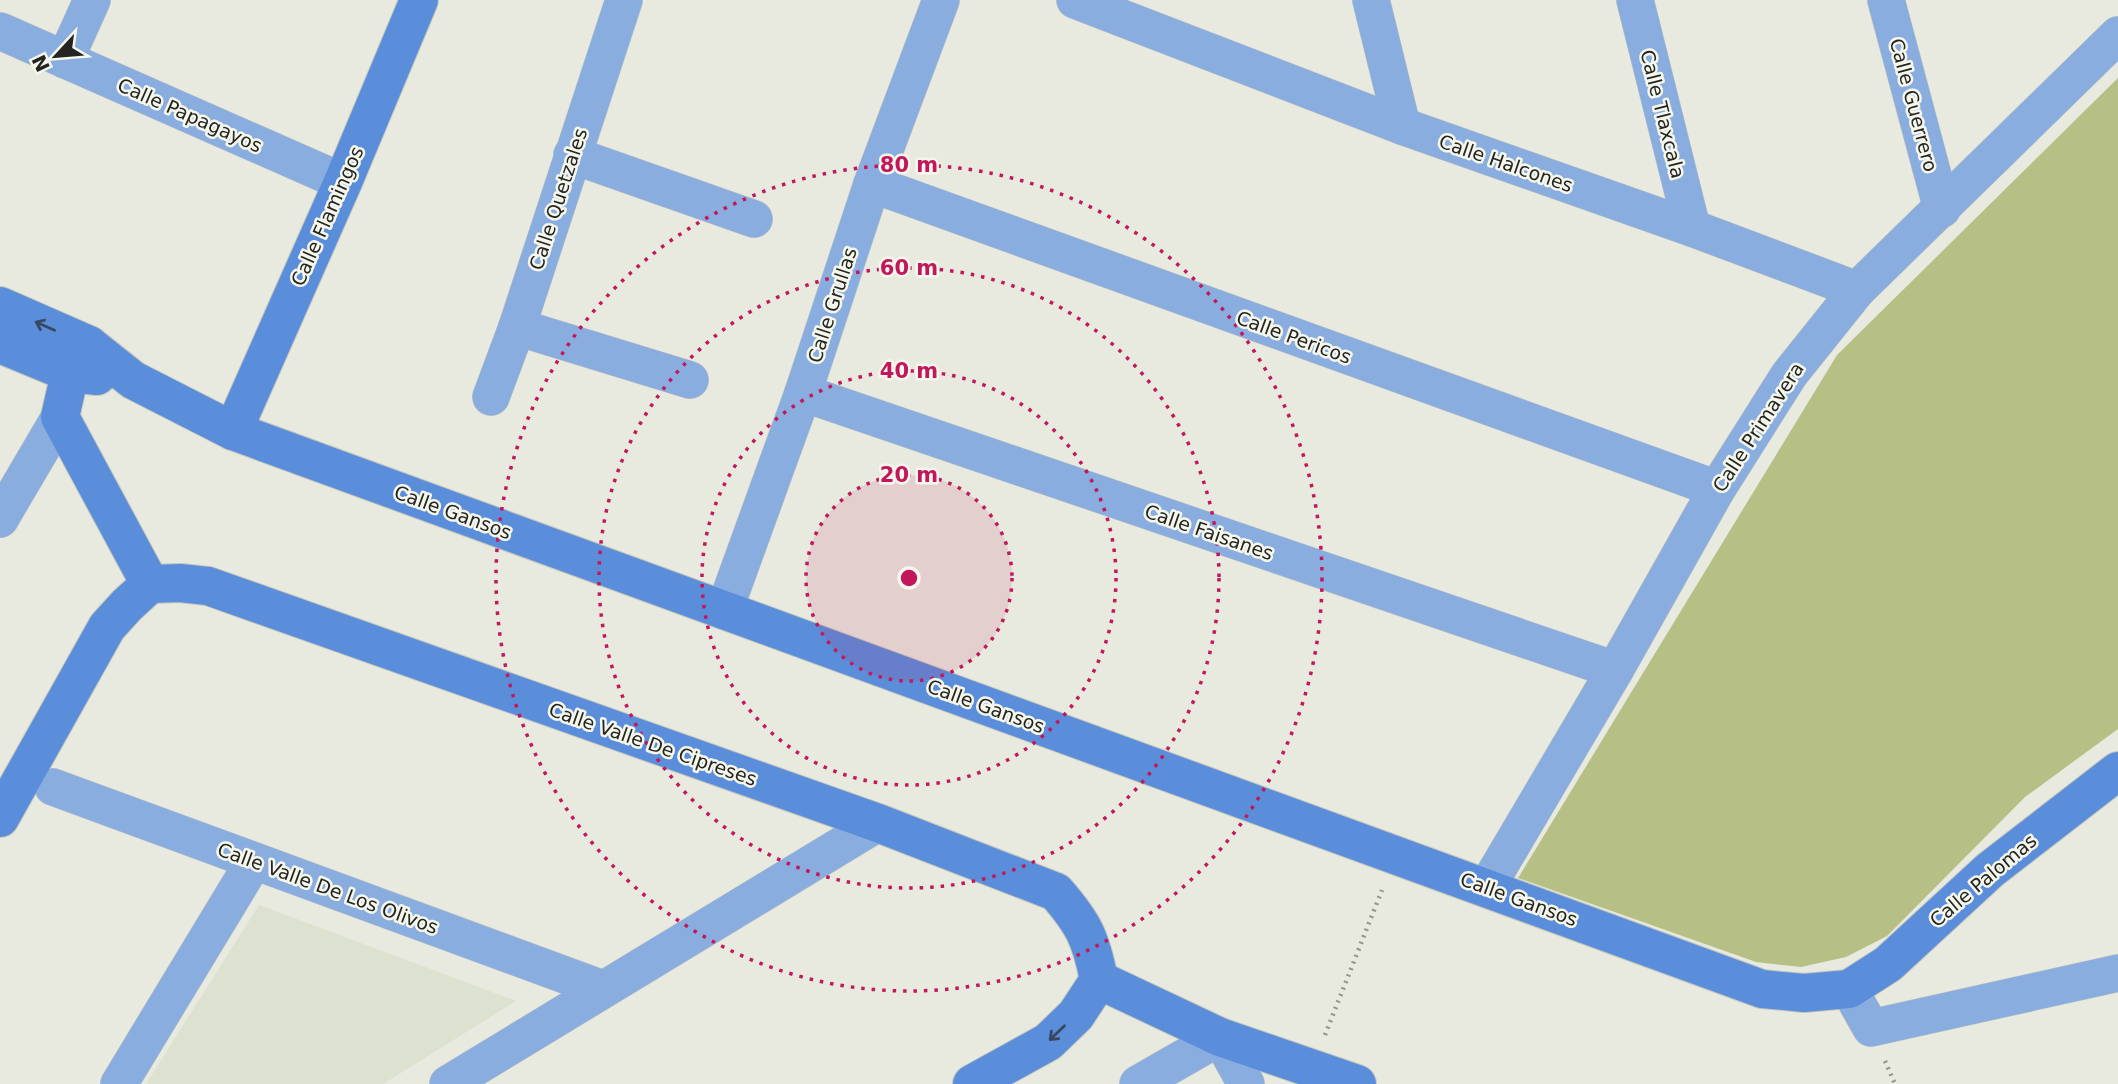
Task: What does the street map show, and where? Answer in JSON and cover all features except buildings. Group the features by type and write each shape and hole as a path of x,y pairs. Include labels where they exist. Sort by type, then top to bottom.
{"street":[{"path":"65,60 92,0"},
{"name":"Calle Flamingos","path":"233,431 419,0"},
{"name":"Calle Quetzales","path":"491,397 517,327 624,0"},
{"name":"Calle Grullas","path":"724,611 803,393 872,184 941,0"},
{"name":"Calle Halcones","path":"1075,0 1151,16 1402,126 1692,228 1857,290"},
{"path":"1371,0 1402,126"},
{"name":"Calle Tlaxcala","path":"1635,0 1692,228"},
{"name":"Calle Guerrero","path":"1886,0 1942,209"},
{"name":"Calle Papagayos","path":"0,31 342,182"},
{"name":"Calle Primavera","path":"1487,887 1615,670 1717,489 1789,375 1857,290 2118,35"},
{"path":"572,155 754,219"},
{"name":"Calle Pericos","path":"872,184 1717,489"},
{"path":"0,306 80,359"},
{"path":"517,327 690,380"},
{"path":"0,344 80,359"},
{"path":"0,519 60,417 80,359"},
{"name":"Calle Gansos","path":"80,359 133,380 233,431 1762,989 1804,993 1850,989"},
{"name":"Calle Faisanes","path":"803,393 1615,670"},
{"path":"0,818 107,627 150,584 60,417"},
{"name":"Calle Valle De Cipreses","path":"150,584 208,586 878,823 1056,892 1075,914 1093,946 1099,980"},
{"name":"Calle Palomas","path":"1850,989 1888,964 1990,870 2118,771"},
{"name":"Calle Valle De Los Olivos","path":"53,787 603,989"},
{"path":"448,1084 878,823"},
{"path":"119,1084 254,861"},
{"path":"1850,989 1871,1028 2118,973"},
{"path":"972,1084 1048,1042 1076,1015 1099,980 1220,1037 1357,1084"},
{"path":"1138,1084 1220,1037"},
{"path":"1220,1037 1246,1084"}],"path":[{"path":"1312,1068 1396,854"}],"shaded area":[{"path":"259,905 516,1001 383,1084 146,1084"}],"green space":[{"path":"2118,78 2118,729 2025,797 1887,936 1846,957 1801,967 1756,962 1518,878 1837,355"}]}
